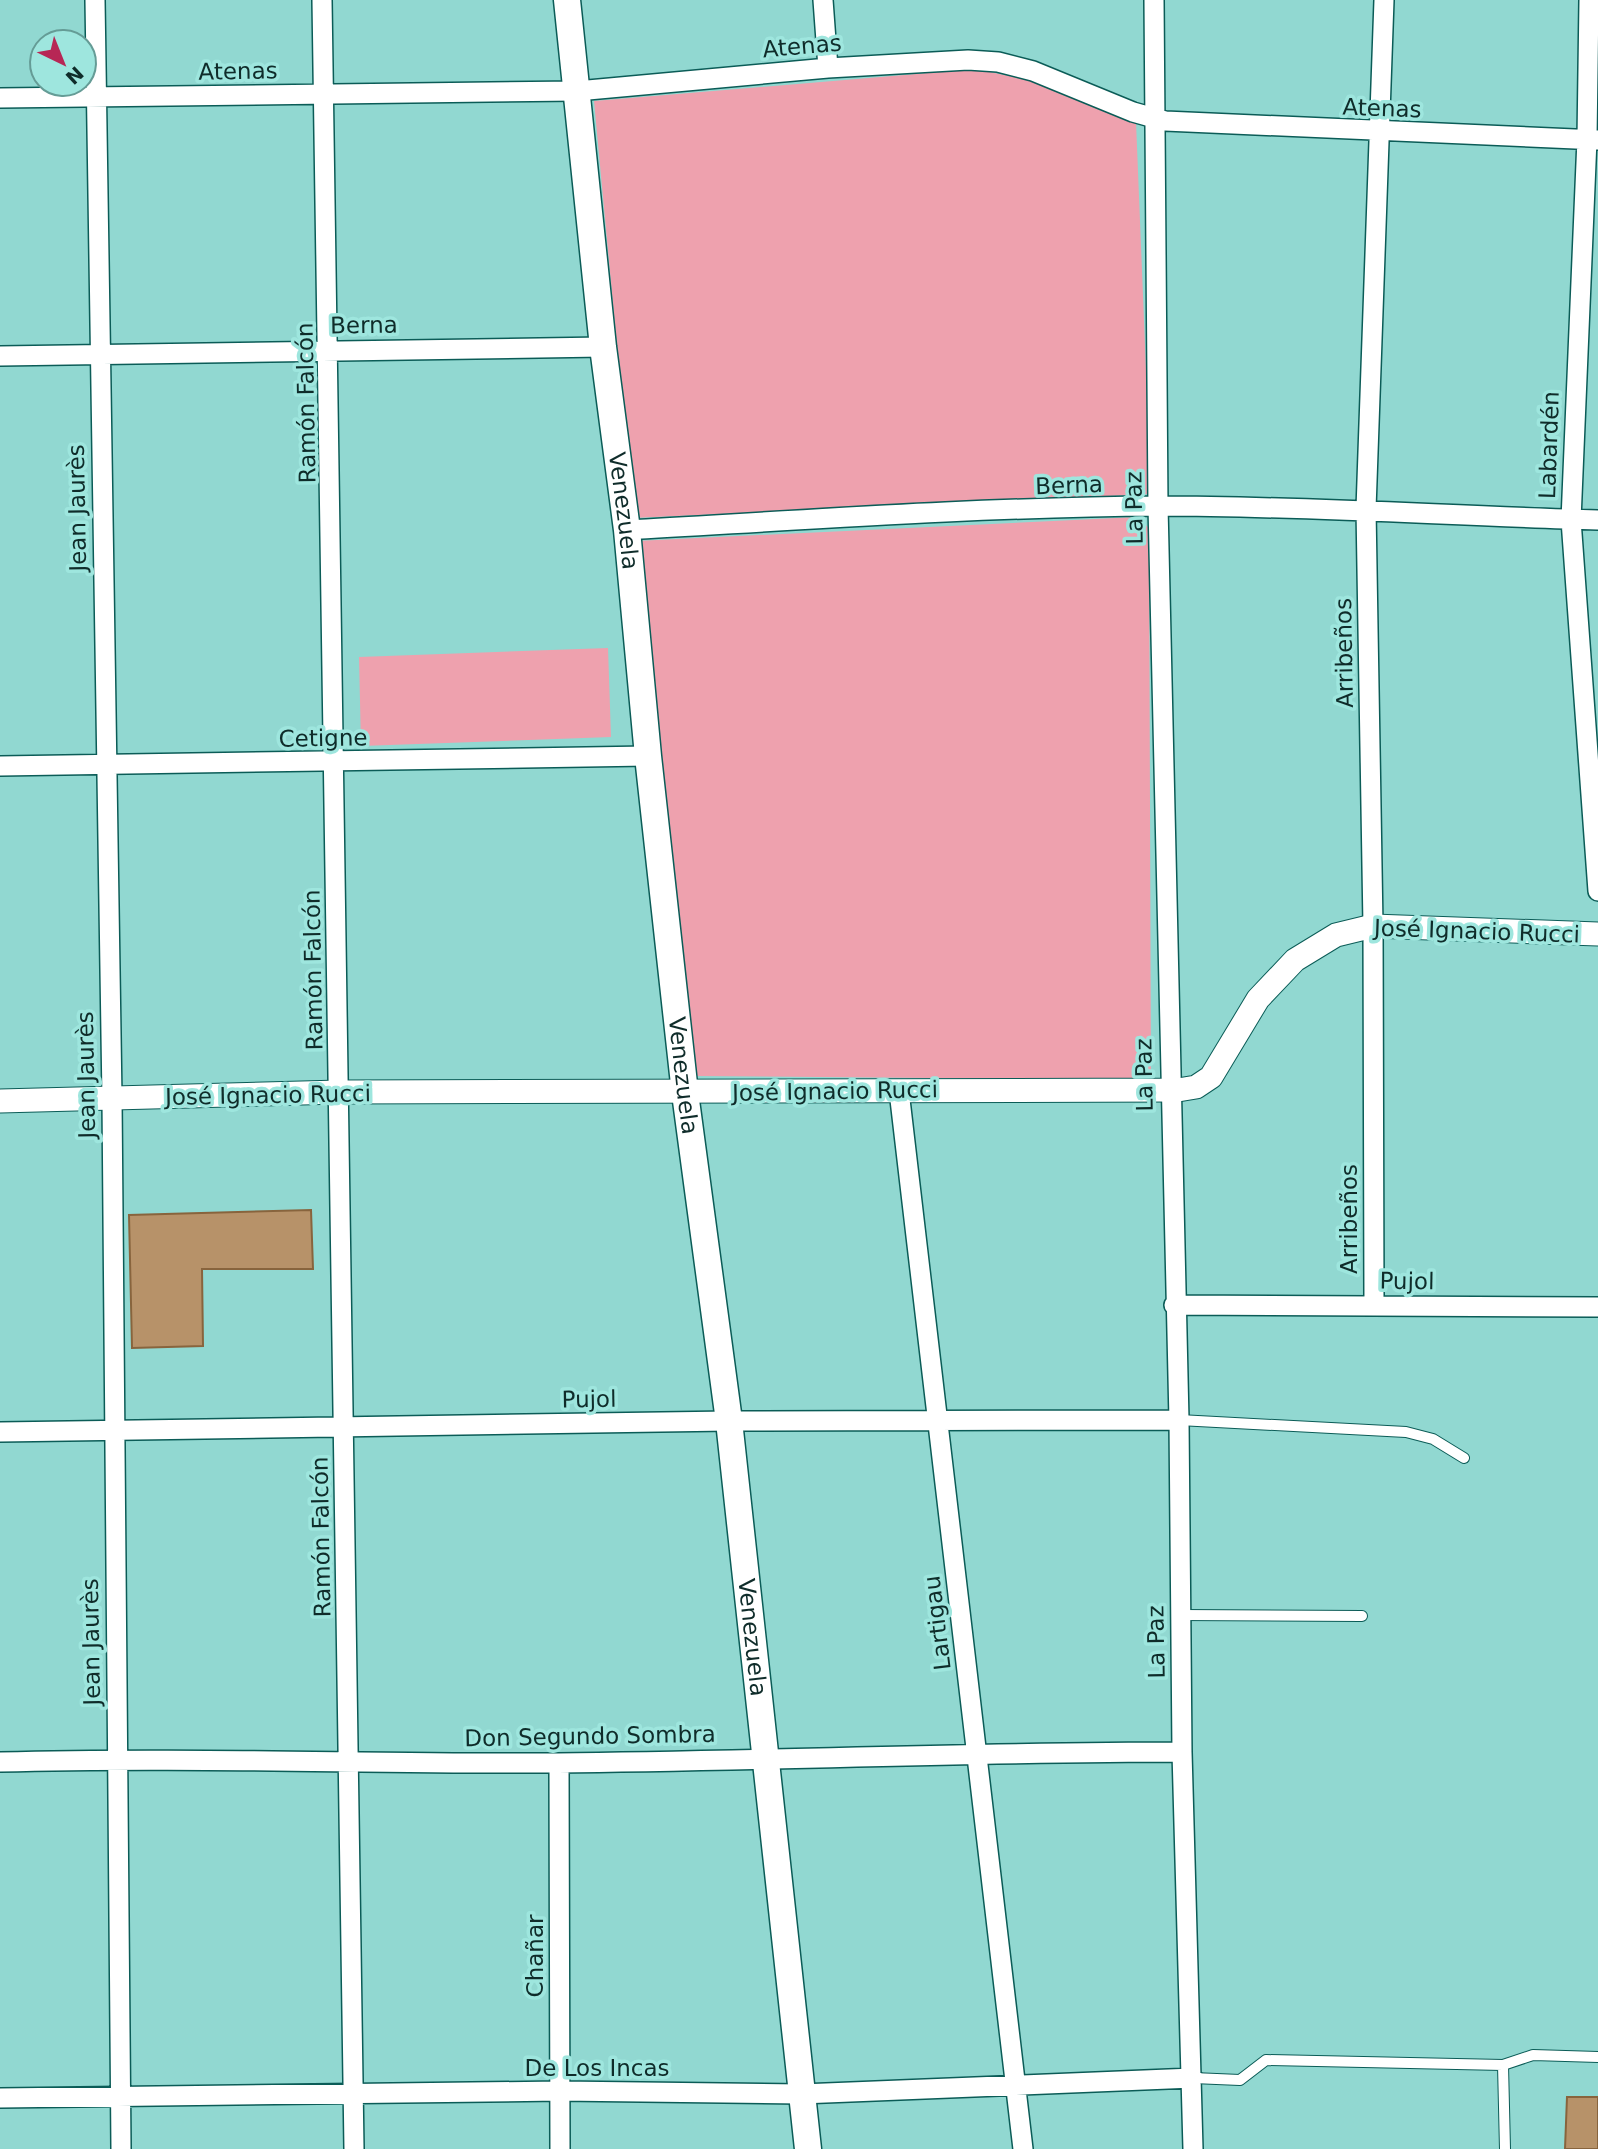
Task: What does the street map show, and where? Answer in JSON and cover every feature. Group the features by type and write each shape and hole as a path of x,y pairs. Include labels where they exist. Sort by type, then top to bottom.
{"main road":[{"name":"Venezuela","path":"567,0 603,347 627,530 648,756 685,1093 729,1422 808,2149"}],"street":[{"name":"Jean Jaurès","path":"95,0 95,28"},
{"name":"Ramón Falcón","path":"323,0 322,95 330,350 354,2149"},
{"path":"823,0 828,68"},
{"name":"La Paz","path":"1154,0 1158,506 1169,1091 1179,1420 1182,1752 1193,2149"},
{"name":"Arribeños","path":"1374,1305 1373,926 1366,509 1384,0"},
{"name":"Labardén","path":"1588,0 1592,139 1571,520 1598,891"},
{"name":"Atenas","path":"98,97 577,90 828,68 968,60 998,62 1033,71 1156,120 1380,133 1592,139"},
{"name":"Atenas","path":"0,98 28,98"},
{"name":"Jean Jaurès","path":"96,98 112,1099 112,1430 121,2149"},
{"name":"Berna","path":"0,356 603,347"},
{"name":"Berna","path":"627,530 885,515 1158,506 1366,509 1598,520"},
{"name":"Cetigne","path":"0,766 648,756"},
{"name":"José Ignacio Rucci","path":"0,1101 340,1092 1169,1091 1196,1087 1211,1077 1258,999 1295,960 1336,935 1373,926 1598,934"},
{"name":"Lartigau","path":"899,1091 1023,2149"},
{"name":"Pujol","path":"1174,1305 1598,1307"},
{"name":"Pujol","path":"0,1432 729,1422 1179,1420"},
{"name":"Don Segundo Sombra","path":"0,1762 118,1759 559,1763 978,1752 1182,1752"},
{"name":"Chañar","path":"559,1763 560,2149"},
{"name":"De Los Incas","path":"0,2098 560,2091 801,2094 1016,2083 1193,2078"}],"lane":[{"path":"1179,1420 1406,1432 1433,1439 1464,1458"},
{"path":"1180,1615 1362,1616"},
{"path":"1193,2078 1240,2080 1266,2060 1503,2065 1533,2055 1598,2057"},
{"path":"1503,2065 1505,2149"}],"shaded area":[{"path":"975,69 1034,81 1136,122 1151,494 633,518 594,101"},
{"path":"1137,517 1149,528 1151,1080 693,1076 636,541"},
{"path":"608,648 611,737 361,746 359,657"}],"building":[{"path":"311,1210 313,1269 202,1269 203,1346 132,1348 129,1215"},
{"path":"1567,2097 1598,2097 1598,2149 1565,2149"}]}
